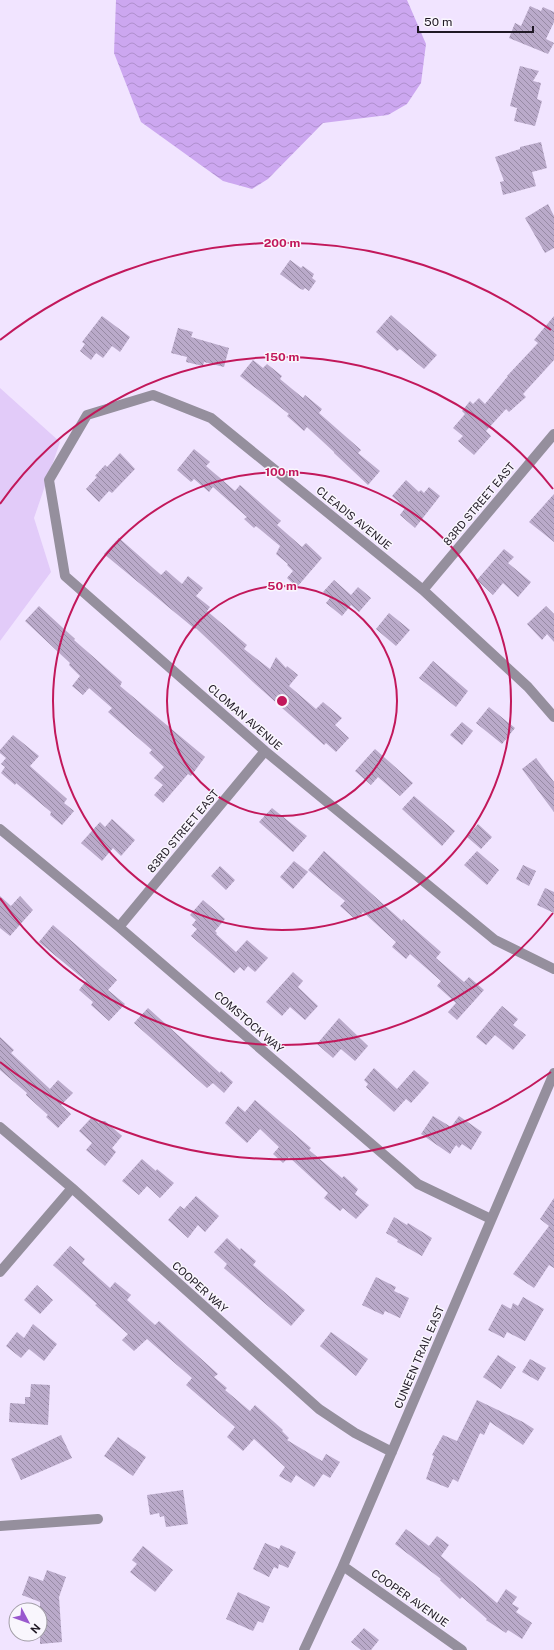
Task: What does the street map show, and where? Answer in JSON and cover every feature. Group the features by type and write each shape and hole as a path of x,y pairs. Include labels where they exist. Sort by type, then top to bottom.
{"street":[{"name":"CLEADIS AVENUE","path":"87,415 153,395 212,418 423,590 528,687 554,717"},
{"name":"CLOMAN AVENUE","path":"87,415 49,480 65,576 265,751 495,940 554,969"},
{"name":"83RD STREET EAST","path":"423,590 554,434"},
{"name":"83RD STREET EAST","path":"119,927 265,751"},
{"name":"COMSTOCK WAY","path":"0,829 119,927 418,1184 491,1219"},
{"name":"CUNEEN TRAIL EAST","path":"304,1650 343,1566 554,1073"},
{"name":"COOPER WAY","path":"0,1127 72,1188 318,1409 355,1433 392,1452"},
{"path":"0,1272 72,1188"},
{"path":"0,1526 98,1519"},
{"name":"COOPER AVENUE","path":"343,1566 462,1650"}],"shaded area":[{"path":"0,388 60,442 34,518 51,572 0,641"}],"water":[{"path":"116,0 407,0 426,44 421,83 407,104 388,115 323,123 268,179 252,189 223,181 141,122 114,53"}],"building":[{"path":"530,6 541,11 543,7 554,12 554,22 546,39 554,43 548,54 509,38 515,23 521,26"},
{"path":"520,66 539,71 533,81 541,83 537,99 542,101 535,126 514,121 517,108 510,106"},
{"path":"541,142 547,168 532,172 536,186 503,195 500,182 504,181 495,157 520,149 520,147"},
{"path":"548,204 554,216 554,248 545,253 525,218"},
{"path":"290,260 301,268 303,266 314,274 312,278 316,281 309,291 305,288 303,290 299,288 280,274"},
{"path":"391,315 437,355 424,369 400,349 397,351 376,332"},
{"path":"102,316 130,337 120,352 112,346 103,358 96,353 91,360 80,351 85,344 82,342"},
{"path":"554,316 554,360 523,394 526,397 509,412 506,409 486,431 491,436 474,455 458,441 463,436 453,428 465,414 462,411 470,401 473,404 479,398 485,404 507,376 538,343 534,340"},
{"path":"178,328 193,332 191,337 229,348 224,367 204,362 203,366 186,362 187,357 171,353"},
{"path":"253,360 263,368 267,364 282,376 280,379 303,398 305,395 322,409 319,413 361,450 358,453 380,471 368,485 307,427 304,431 287,416 289,414 240,376"},
{"path":"194,449 210,462 206,466 235,491 240,485 281,521 277,525 302,547 306,543 322,558 297,587 287,578 293,571 287,565 288,564 276,554 280,546 256,526 254,528 244,519 247,517 213,487 209,492 194,479 191,482 177,470"},
{"path":"120,453 135,469 112,493 109,491 99,502 86,489 105,465 107,467"},
{"path":"406,480 419,492 421,490 424,493 429,487 440,496 415,528 400,515 405,508 392,496"},
{"path":"554,494 554,542 529,522"},
{"path":"119,538 161,575 166,570 182,584 188,576 203,588 196,596 210,607 207,611 247,645 244,649 270,669 276,657 286,668 287,666 298,675 289,686 316,709 323,702 342,718 335,725 349,738 336,752 326,743 324,745 253,682 196,628 195,629 104,554"},
{"path":"504,549 514,557 508,563 531,582 518,597 503,583 493,595 477,580"},
{"path":"334,580 351,595 358,587 371,598 359,612 351,605 342,616 326,603 330,598 323,592"},
{"path":"39,606 75,639 74,640 122,682 120,686 205,757 191,776 188,774 163,803 154,795 163,785 154,778 164,767 149,753 152,750 108,712 112,708 89,688 83,695 72,686 80,676 69,665 70,663 25,621"},
{"path":"546,606 554,614 554,642 547,634 542,640 527,624"},
{"path":"389,613 410,630 396,646 376,629"},
{"path":"433,661 468,691 456,707 419,678"},
{"path":"489,707 515,728 502,744 476,723"},
{"path":"462,722 473,731 462,745 450,735"},
{"path":"13,735 39,756 30,766 67,799 64,803 74,811 62,825 50,815 51,812 16,783 15,785 1,773 5,767 1,764 6,758 0,753 0,750"},
{"path":"375,749 413,783 400,796 378,777 371,785 355,771"},
{"path":"536,758 554,782 554,812 522,769"},
{"path":"414,796 455,831 442,846 402,809"},
{"path":"272,808 307,836 293,852 259,822"},
{"path":"112,819 135,840 121,856 113,848 102,861 81,843 100,822 105,827"},
{"path":"478,824 492,837 481,849 467,837"},
{"path":"324,851 402,921 403,919 441,952 436,958 464,982 469,977 484,990 457,1020 448,1012 456,1003 437,986 441,981 410,954 406,959 392,947 396,942 363,912 356,920 340,906 345,901 308,870"},
{"path":"477,851 499,870 487,885 464,865"},
{"path":"294,861 308,872 293,889 280,877"},
{"path":"523,865 536,871 529,886 516,879"},
{"path":"220,866 235,880 226,890 211,876"},
{"path":"545,888 554,892 554,913 537,905"},
{"path":"0,896 11,906 20,896 33,910 10,936 0,928"},
{"path":"203,900 225,919 215,931 217,933 216,934 236,952 247,940 268,958 255,972 248,966 244,971 240,967 234,973 191,936 197,929 192,925 196,920 190,915"},
{"path":"53,925 117,980 108,990 125,1004 109,1021 91,1005 93,1002 79,990 86,981 39,942"},
{"path":"293,972 303,981 298,987 318,1006 305,1020 290,1007 282,1016 266,1002"},
{"path":"502,1006 518,1019 513,1025 526,1035 513,1050 495,1035 486,1045 476,1037"},
{"path":"148,1008 220,1073 221,1071 233,1082 224,1093 213,1083 207,1088 134,1023"},
{"path":"339,1018 368,1046 355,1061 341,1049 333,1058 317,1044"},
{"path":"0,1037 14,1050 11,1053 50,1089 58,1080 73,1093 61,1105 71,1114 58,1128 46,1117 48,1115 26,1095 27,1093 0,1070"},
{"path":"374,1068 397,1089 414,1070 429,1083 411,1103 406,1099 394,1112 366,1087 368,1084 364,1080"},
{"path":"255,1100 311,1148 309,1150 342,1178 344,1176 358,1189 355,1194 369,1205 356,1219 343,1208 340,1211 324,1198 328,1193 289,1157 283,1163 273,1154 279,1147 260,1129 247,1143 225,1123 238,1106 245,1112"},
{"path":"433,1116 451,1127 459,1116 482,1132 471,1150 462,1144 459,1148 456,1145 450,1154 421,1134"},
{"path":"92,1117 99,1123 100,1121 105,1121 122,1136 112,1148 116,1152 105,1166 86,1150 92,1143 79,1131"},
{"path":"142,1159 174,1183 160,1198 147,1186 139,1195 122,1181"},
{"path":"196,1196 219,1216 205,1232 198,1225 188,1238 168,1220 180,1206 184,1209"},
{"path":"554,1198 554,1268 549,1265 534,1288 513,1274 549,1226 540,1219"},
{"path":"394,1217 407,1225 408,1223 432,1238 422,1256 397,1242 398,1240 386,1233"},
{"path":"227,1238 240,1250 241,1248 256,1261 253,1265 305,1310 291,1326 224,1268 227,1264 214,1252"},
{"path":"70,1246 85,1259 82,1263 110,1288 115,1282 131,1295 127,1300 155,1325 159,1321 218,1374 214,1377 227,1388 225,1390 250,1411 255,1405 283,1430 282,1431 289,1438 287,1440 322,1461 326,1454 340,1462 330,1478 323,1474 314,1487 296,1475 291,1483 279,1476 285,1467 254,1439 243,1451 227,1437 235,1427 186,1385 192,1378 147,1339 134,1351 122,1340 128,1334 53,1265"},
{"path":"376,1277 396,1287 394,1291 409,1298 400,1318 385,1311 383,1315 362,1305"},
{"path":"37,1285 53,1300 40,1314 24,1300"},
{"path":"523,1297 544,1309 525,1341 507,1332 504,1338 488,1330 502,1304 511,1309 513,1303 518,1306"},
{"path":"33,1324 57,1344 44,1361 29,1349 21,1358 6,1346 17,1332 24,1338"},
{"path":"331,1332 368,1359 356,1376 320,1346"},
{"path":"498,1355 516,1367 501,1389 483,1377"},
{"path":"530,1359 546,1368 538,1381 522,1372"},
{"path":"31,1384 50,1385 48,1425 9,1422 10,1403 25,1404 25,1397 30,1397"},
{"path":"477,1400 523,1422 534,1429 523,1445 490,1422 484,1435 480,1433 458,1482 453,1479 448,1488 426,1479 434,1456 432,1455 443,1435 457,1441"},
{"path":"61,1435 72,1458 21,1480 11,1459"},
{"path":"118,1437 146,1457 133,1476 104,1456"},
{"path":"183,1490 188,1524 166,1527 164,1516 160,1517 159,1513 150,1515 147,1495"},
{"path":"406,1529 429,1546 437,1536 449,1545 441,1556 497,1603 506,1589 517,1597 512,1604 519,1608 516,1612 532,1623 522,1639 508,1630 506,1633 486,1620 487,1619 462,1597 460,1599 440,1580 441,1579 395,1544"},
{"path":"265,1543 279,1549 281,1545 296,1552 288,1568 279,1564 278,1569 274,1567 269,1577 253,1569"},
{"path":"143,1546 173,1570 155,1592 130,1572 137,1564 132,1560"},
{"path":"47,1570 66,1577 59,1597 62,1642 40,1644 40,1642 48,1642 48,1602 40,1602 22,1595 29,1576 43,1581"},
{"path":"238,1592 270,1607 263,1623 258,1621 253,1631 226,1619"},
{"path":"364,1628 379,1640 371,1650 361,1650 351,1642"}]}
